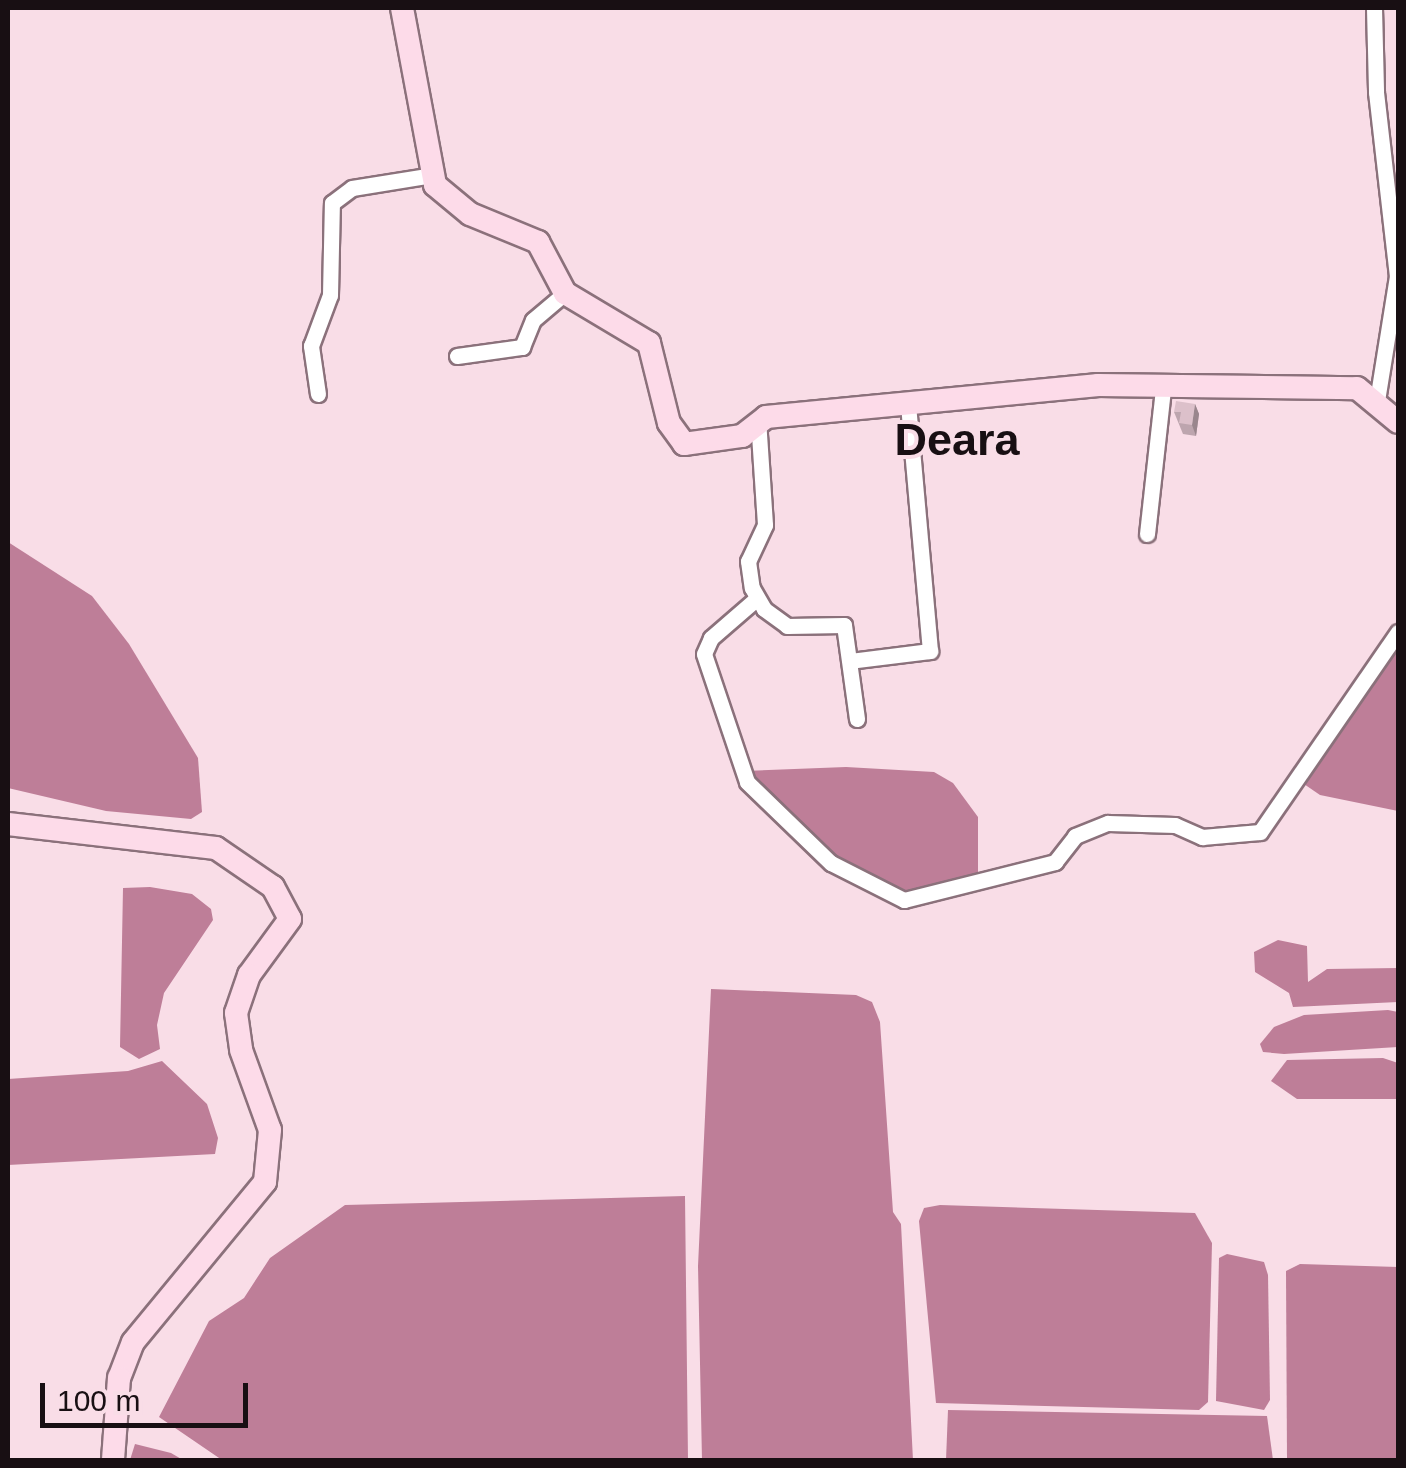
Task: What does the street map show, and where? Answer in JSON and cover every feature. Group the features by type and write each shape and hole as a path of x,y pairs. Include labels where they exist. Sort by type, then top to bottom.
{"main road":[{"path":"402,8 432,175 448,199 470,214 538,242 565,293 649,343 669,423 684,444 742,436 758,419 1098,385 1163,389 1338,387 1377,402 1398,422"},
{"path":"8,824 216,848 273,887 290,919 284,936 249,974 236,1013 241,1050 270,1130 265,1182 168,1291 133,1342 119,1378 114,1460"}],"street":[{"path":"1374,8 1376,92 1396,276 1377,402"},
{"path":"318,394 311,346 330,295 332,203 352,188 432,175"},
{"path":"458,356 522,348 533,320 565,293"},
{"path":"1148,534 1163,389"},
{"path":"850,660 930,651 908,403"},
{"path":"758,419 766,513 748,562 756,599 798,630 844,625 857,719"},
{"path":"756,599 710,638 704,654 747,782 831,864 904,900 1055,862 1076,836 1108,823 1176,825 1202,837 1260,832 1398,632"}],"shaded area":[{"path":"8,542 92,596 129,644 198,758 202,812 191,819 106,811 8,788"},
{"path":"1398,641 1398,811 1320,795 1301,782"},
{"path":"846,767 934,772 953,783 978,817 978,873 908,896 826,857 744,771"},
{"path":"150,887 192,894 211,909 213,920 164,993 157,1025 160,1049 139,1059 120,1047 123,888"},
{"path":"1278,940 1307,946 1308,982 1327,969 1398,968 1398,1002 1293,1007 1289,993 1255,972 1254,952"},
{"path":"711,989 856,995 872,1002 880,1022 893,1212 901,1224 913,1460 702,1460 698,1266"},
{"path":"1398,1012 1398,1047 1284,1054 1263,1052 1260,1044 1274,1027 1304,1015"},
{"path":"1383,1058 1398,1063 1398,1099 1297,1099 1271,1081 1287,1060"},
{"path":"162,1061 207,1104 218,1138 215,1154 8,1165 8,1079 128,1071"},
{"path":"685,1196 688,1460 222,1460 159,1417 209,1321 244,1298 270,1258 345,1205"},
{"path":"940,1205 1195,1213 1212,1243 1208,1402 1199,1410 936,1403 919,1221 924,1208"},
{"path":"1227,1254 1264,1262 1268,1275 1270,1400 1264,1410 1216,1401 1219,1258"},
{"path":"1300,1264 1398,1267 1398,1460 1287,1460 1286,1271"},
{"path":"948,1410 1267,1416 1273,1460 946,1460"},
{"path":"135,1444 171,1453 183,1460 130,1460"}],"building":[{"path":"1176,401 1195,404 1192,425 1179,423 1181,412 1174,412"}],"district":[{"name":"Deara","path":"957,440"}]}
